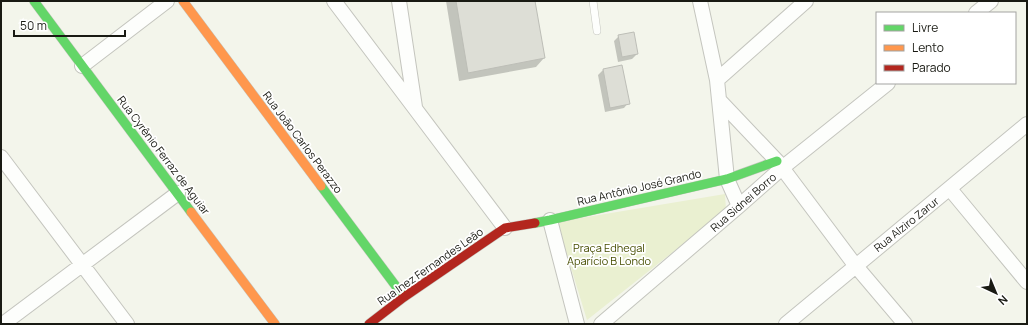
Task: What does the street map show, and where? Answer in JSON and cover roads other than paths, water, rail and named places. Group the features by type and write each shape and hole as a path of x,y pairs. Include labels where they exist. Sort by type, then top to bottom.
{"street":[{"name":"Rua Cyrênio Ferraz de Aguiar","path":"34,1 275,324"},
{"path":"82,66 167,1"},
{"name":"Rua João Carlos Perazzo","path":"183,1 404,297"},
{"path":"334,1 505,228"},
{"path":"399,1 416,110"},
{"path":"700,1 717,80 727,179 739,206"},
{"path":"717,80 806,1"},
{"path":"977,12 991,1"},
{"name":"Rua Sidnei Borro","path":"601,324 739,206 779,165 887,84"},
{"path":"720,101 779,165 856,266 905,324"},
{"name":"Rua Alziro Zarur","path":"786,324 1027,124"},
{"path":"1,157 127,324"},
{"name":"Rua Antônio José Grando","path":"505,228 550,220 727,179 779,165"},
{"path":"950,189 1027,282"},
{"path":"3,324 178,193"},
{"path":"550,220 577,324"},
{"name":"Rua Inez Fernandes Leão","path":"369,324 404,297 505,228"}],"lane":[{"path":"592,1 597,31"}],"park label":[{"name":"Praça Edhegal Aparício B Londo","path":"609,253"}]}
